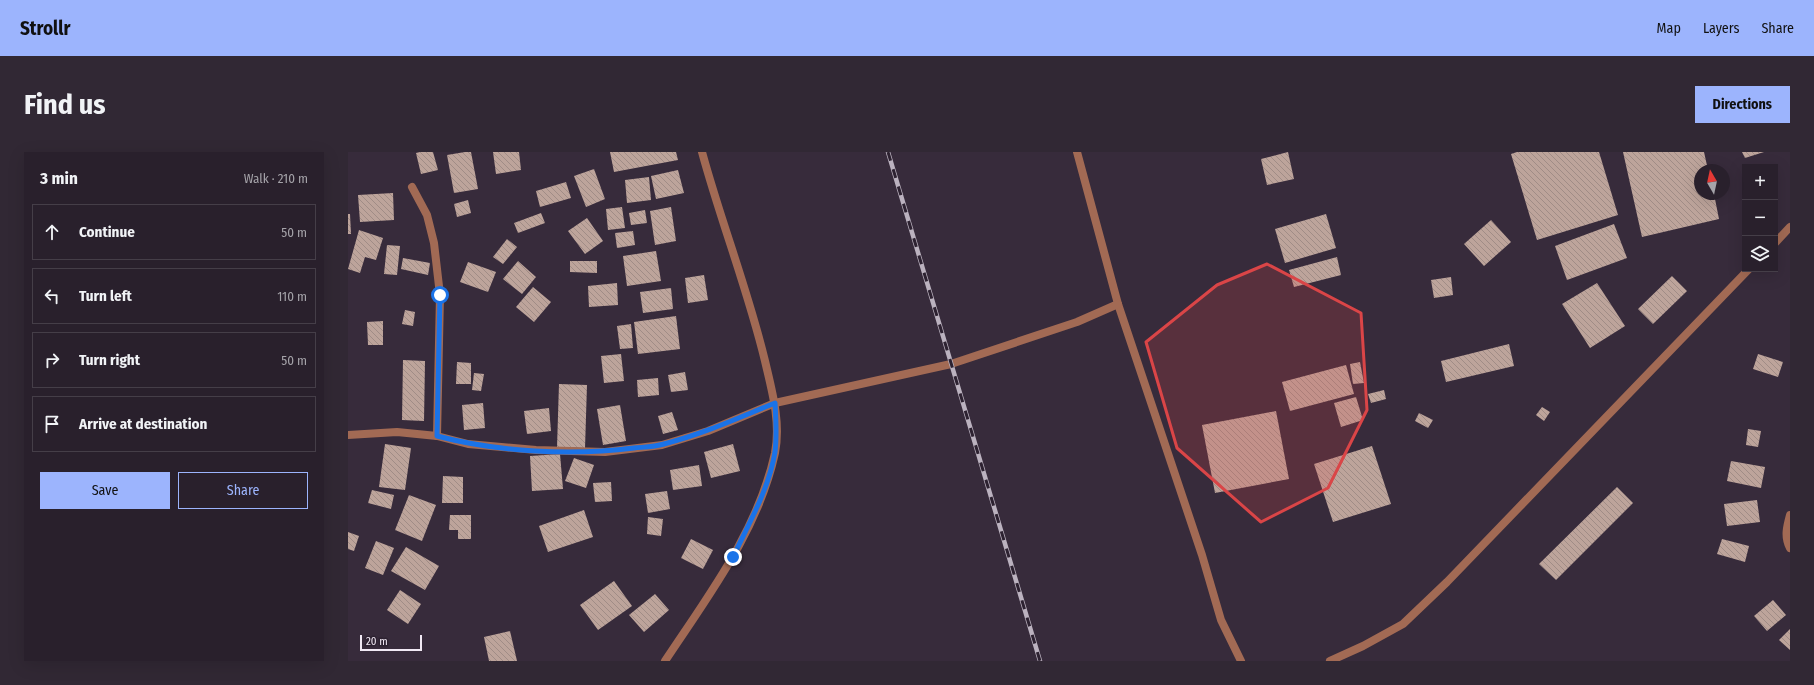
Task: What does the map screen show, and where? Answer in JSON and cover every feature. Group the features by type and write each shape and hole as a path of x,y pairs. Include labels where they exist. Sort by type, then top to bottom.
{"street":[{"path":"665,661 733,557 765,490 775,452 775,403 755,318 702,152"},
{"path":"1077,152 1118,304 1202,555 1221,620 1241,661"},
{"path":"412,187 427,215 434,243 440,295 437,436"},
{"path":"1778,240 1790,228"},
{"path":"1330,661 1363,646 1403,624 1447,582 1746,272"},
{"path":"348,435 397,432 437,436 468,444 536,450 605,452 662,445 708,431 775,403 951,364 1077,322 1118,304"},
{"path":"1790,515 1786,527 1787,543 1790,548"}],"highlighted area":[{"path":"1267,264 1361,313 1367,410 1328,488 1261,522 1177,448 1146,342 1217,285"}],"building":[{"path":"433,152 438,170 421,174 416,153"},
{"path":"471,152 478,189 454,193 447,155"},
{"path":"493,152 519,152 521,170 496,174"},
{"path":"610,152 676,152 678,160 614,172"},
{"path":"1288,152 1294,179 1267,185 1261,159"},
{"path":"1517,152 1599,152 1618,215 1537,240 1511,154"},
{"path":"1623,152 1704,152 1707,164 1694,164 1694,200 1715,200 1719,219 1642,237"},
{"path":"1742,152 1764,152 1745,158"},
{"path":"594,169 605,199 586,207 574,176"},
{"path":"678,170 684,193 656,199 651,176"},
{"path":"649,177 651,200 627,203 625,180"},
{"path":"566,182 571,198 540,207 536,191"},
{"path":"393,193 394,220 360,222 358,195"},
{"path":"468,200 471,213 457,217 454,204"},
{"path":"622,207 625,228 608,230 606,209"},
{"path":"671,207 676,241 655,245 650,211"},
{"path":"645,210 647,223 631,225 629,213"},
{"path":"541,213 545,223 518,233 514,223"},
{"path":"348,214 350,214 351,234 348,234"},
{"path":"1326,214 1336,248 1285,263 1275,229"},
{"path":"587,218 603,241 585,254 568,231"},
{"path":"1491,220 1511,242 1484,266 1464,244"},
{"path":"1614,224 1627,258 1567,280 1555,246"},
{"path":"359,230 383,238 376,260 365,257 360,273 348,269"},
{"path":"633,231 635,245 617,248 615,233"},
{"path":"507,239 517,247 503,264 493,257"},
{"path":"387,245 400,246 397,275 384,274"},
{"path":"656,251 661,281 627,286 623,256"},
{"path":"1337,257 1341,275 1294,287 1289,270"},
{"path":"403,258 430,263 428,275 401,269"},
{"path":"518,261 536,277 522,294 503,279"},
{"path":"570,261 597,261 597,273 570,272"},
{"path":"468,262 496,272 488,292 460,282"},
{"path":"704,275 708,300 688,303 685,278"},
{"path":"1672,276 1687,291 1653,324 1638,309"},
{"path":"1451,277 1453,295 1434,298 1431,280"},
{"path":"617,283 618,305 589,307 588,286"},
{"path":"1597,283 1625,326 1590,348 1562,304"},
{"path":"533,287 551,302 534,322 516,307"},
{"path":"671,288 673,309 643,313 640,292"},
{"path":"405,310 415,312 413,326 402,324"},
{"path":"676,316 680,349 638,354 634,322"},
{"path":"383,321 383,345 368,345 367,322"},
{"path":"631,324 633,348 620,349 617,326"},
{"path":"1509,344 1514,366 1446,382 1441,361"},
{"path":"621,354 624,381 604,383 601,356"},
{"path":"1758,354 1783,362 1778,377 1753,369"},
{"path":"403,360 425,361 424,421 402,420"},
{"path":"457,362 471,363 471,384 456,384"},
{"path":"1360,362 1364,383 1353,384 1350,364"},
{"path":"1346,365 1354,394 1290,411 1282,382"},
{"path":"685,372 688,390 671,392 668,375"},
{"path":"474,373 484,374 481,391 472,390"},
{"path":"658,378 659,395 638,397 637,380"},
{"path":"559,384 587,385 585,448 557,447"},
{"path":"1384,390 1386,399 1371,403 1368,394"},
{"path":"1356,397 1363,420 1341,427 1334,403"},
{"path":"483,403 485,428 464,430 462,405"},
{"path":"620,405 626,441 603,445 597,409"},
{"path":"1542,407 1550,412 1544,421 1536,415"},
{"path":"549,408 551,431 527,434 524,411"},
{"path":"1276,411 1289,479 1215,493 1202,425"},
{"path":"672,412 678,430 663,434 658,416"},
{"path":"1419,413 1433,420 1428,428 1415,421"},
{"path":"1748,429 1761,431 1758,447 1746,445"},
{"path":"385,444 411,448 405,490 379,487"},
{"path":"733,444 740,471 711,478 704,452"},
{"path":"1372,446 1391,504 1333,522 1314,464"},
{"path":"560,454 563,489 532,491 530,456"},
{"path":"574,458 594,465 586,488 565,481"},
{"path":"1731,461 1765,467 1761,488 1727,481"},
{"path":"699,465 702,486 673,490 670,470"},
{"path":"443,476 463,477 463,503 442,503"},
{"path":"611,482 612,501 595,502 593,483"},
{"path":"1617,487 1633,503 1556,580 1539,564"},
{"path":"372,490 394,495 391,509 368,503"},
{"path":"667,491 670,509 648,513 645,494"},
{"path":"409,495 436,505 422,541 395,530"},
{"path":"1757,500 1760,522 1727,526 1724,504"},
{"path":"584,510 593,537 548,552 539,526"},
{"path":"450,515 471,515 471,539 458,539 458,530 449,530"},
{"path":"648,517 663,519 661,536 647,534"},
{"path":"348,532 359,536 354,551 348,549"},
{"path":"691,539 713,550 703,569 681,558"},
{"path":"1722,539 1749,546 1745,562 1717,554"},
{"path":"376,541 394,548 383,575 365,568"},
{"path":"406,547 439,566 425,590 391,571"},
{"path":"614,581 632,606 598,630 580,605"},
{"path":"400,590 421,604 408,624 387,610"},
{"path":"655,594 669,610 644,632 629,615"},
{"path":"1773,600 1786,615 1767,631 1754,616"},
{"path":"1790,629 1790,650 1779,640"},
{"path":"510,631 517,661 489,661 484,637"}],"railway":[{"path":"888,152 1040,661"}],"route":[{"path":"440,295 437,436 468,444 536,450 605,452 662,445 708,431 775,403 775,452 765,490 733,557"}]}
